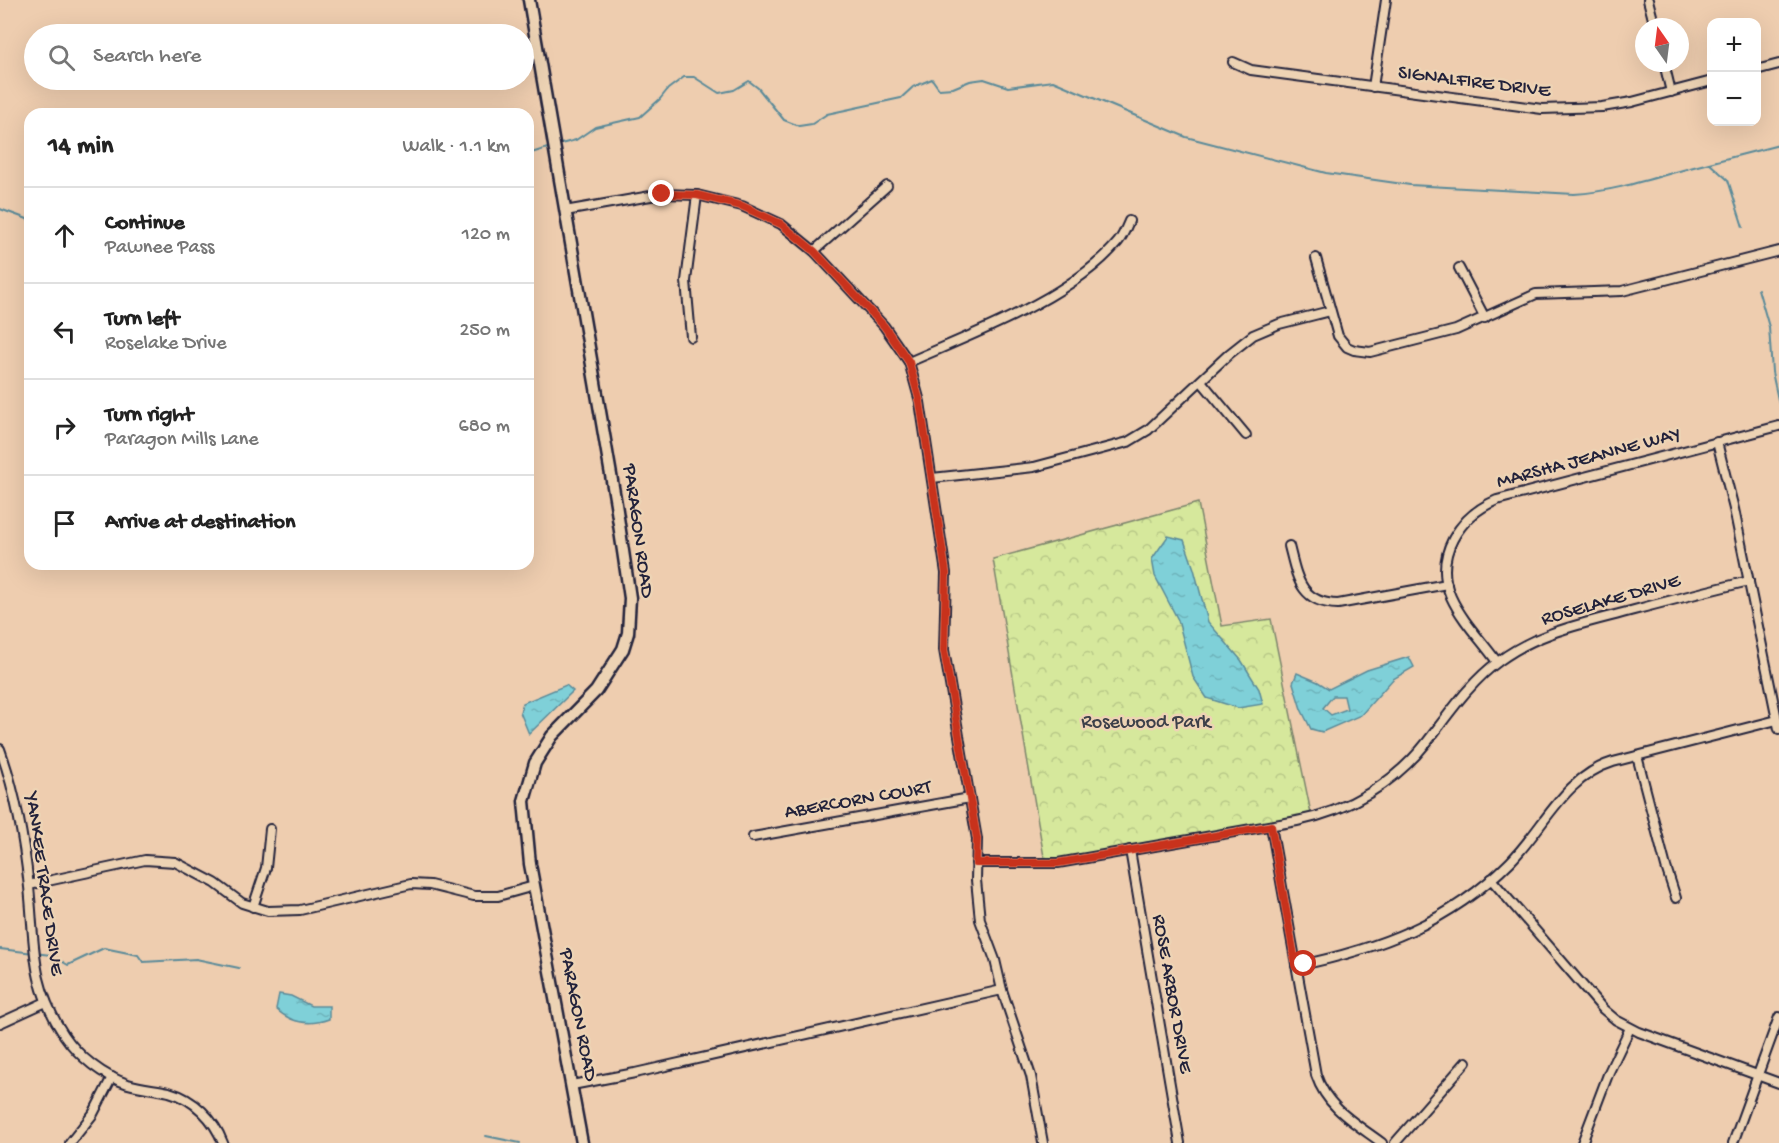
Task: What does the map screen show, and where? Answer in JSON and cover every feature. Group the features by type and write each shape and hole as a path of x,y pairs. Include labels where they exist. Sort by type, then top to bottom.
{"street":[{"name":"PARAGON ROAD","path":"529,0 533,24"},
{"path":"1373,87 1386,0"},
{"path":"1648,0 1652,18"},
{"name":"PARAGON ROAD","path":"534,29 616,504 630,612 627,639 613,667 590,699 552,736 535,764 524,801 525,829 534,886 582,1143"},
{"name":"SIGNALFIRE DRIVE","path":"1233,63 1251,70 1542,109 1602,107 1707,82"},
{"path":"1761,69 1779,64"},
{"path":"1666,72 1671,92"},
{"path":"814,251 887,186"},
{"path":"565,211 662,194 697,195 742,206 781,224 814,251 884,326 909,362 920,402 946,573 944,650 977,839 976,880 980,920 995,960 1002,990 1031,1076 1040,1143"},
{"path":"691,337 686,281 697,195"},
{"path":"909,362 1014,315 1065,286 1096,263 1120,241 1129,221"},
{"path":"1316,258 1335,330 1342,342 1362,352 1378,351 1456,330 1536,294 1605,294 1622,291 1779,251"},
{"path":"1459,268 1485,318"},
{"path":"932,478 1034,468 1119,445 1148,430 1253,334 1279,324 1330,311"},
{"path":"1201,381 1246,435"},
{"name":"MARSHA JEANNE WAY","path":"1497,662 1457,608 1447,584 1446,560 1452,539 1464,521 1486,504 1497,500 1779,426"},
{"path":"1717,442 1749,580 1779,729"},
{"path":"1289,546 1302,587 1314,599 1322,602 1338,604 1447,584"},
{"name":"ROSELAKE DRIVE","path":"976,863 1058,863 1271,826 1326,814 1352,803 1383,784 1413,758 1471,686 1497,662 1528,643 1570,627 1749,580"},
{"path":"1296,966 1362,951 1408,933 1454,907 1491,879 1531,838 1571,787 1582,777 1602,766 1777,720"},
{"name":"YANKEE TRACE DRIVE","path":"0,749 15,795 29,885 35,963 46,1002 66,1038 78,1052 112,1077 130,1085 169,1092 192,1103 207,1116 217,1129 223,1143"},
{"path":"1637,756 1676,898"},
{"name":"ABERCORN COURT","path":"753,837 970,798"},
{"path":"1271,826 1319,1085 1338,1112 1382,1143"},
{"path":"254,907 266,868 270,829"},
{"name":"ROSE ARBOR DRIVE","path":"1130,850 1180,1143"},
{"path":"29,885 145,860 175,861 215,883 242,903 268,911 300,910 411,884 430,885 474,896 498,896 534,886"},
{"path":"1491,879 1603,1009 1630,1028 1779,1083"},
{"path":"572,1085 645,1071 1002,990"},
{"path":"0,1023 46,1002"},
{"path":"1733,1143 1779,1017"},
{"path":"1582,1143 1609,1072 1630,1028"},
{"path":"1395,1143 1466,1062"},
{"path":"70,1143 93,1114 112,1077"}],"green space":[{"name":"Rosewood Park","path":"1198,503 1222,626 1271,619 1312,818 1045,863 993,559"}],"water":[{"path":"1168,536 1184,540 1208,622 1241,660 1259,689 1263,704 1238,708 1207,698 1193,677 1178,620 1155,576 1152,559"},
{"path":"1409,657 1414,667 1393,679 1361,715 1322,732 1311,729 1301,709 1293,683 1297,673 1329,689 1367,670","holes":["1333,696 1344,696 1347,709 1331,715 1323,708"]},
{"path":"566,685 573,691 529,734 520,712 523,703"},
{"path":"279,994 291,996 311,1006 329,1006 329,1019 308,1023 288,1018 276,1009"}],"waterway":[{"path":"557,145 576,140 595,127 640,117 668,89 684,77 694,77 719,93 734,90 749,81 758,88 784,120 799,126 812,124 827,114 901,98 913,87 932,79 939,89 953,88 970,81 984,79 1008,87 1053,81 1186,137 1326,173 1410,185 1574,194 1626,186 1709,163 1728,180 1743,227"},
{"path":"1709,163 1779,145"},
{"path":"534,152 551,147"},
{"path":"0,209 24,218"},
{"path":"1758,289 1769,327 1772,372 1779,404"},
{"path":"0,949 51,955 68,965 104,948 138,955 143,962 196,959 239,968"},
{"path":"486,1136 520,1143"}],"route":[{"path":"662,194 697,195 742,206 781,224 814,251 884,326 909,362 920,402 946,573 944,650 977,839 976,863 1058,863 1271,826 1296,966 1304,964"}]}
